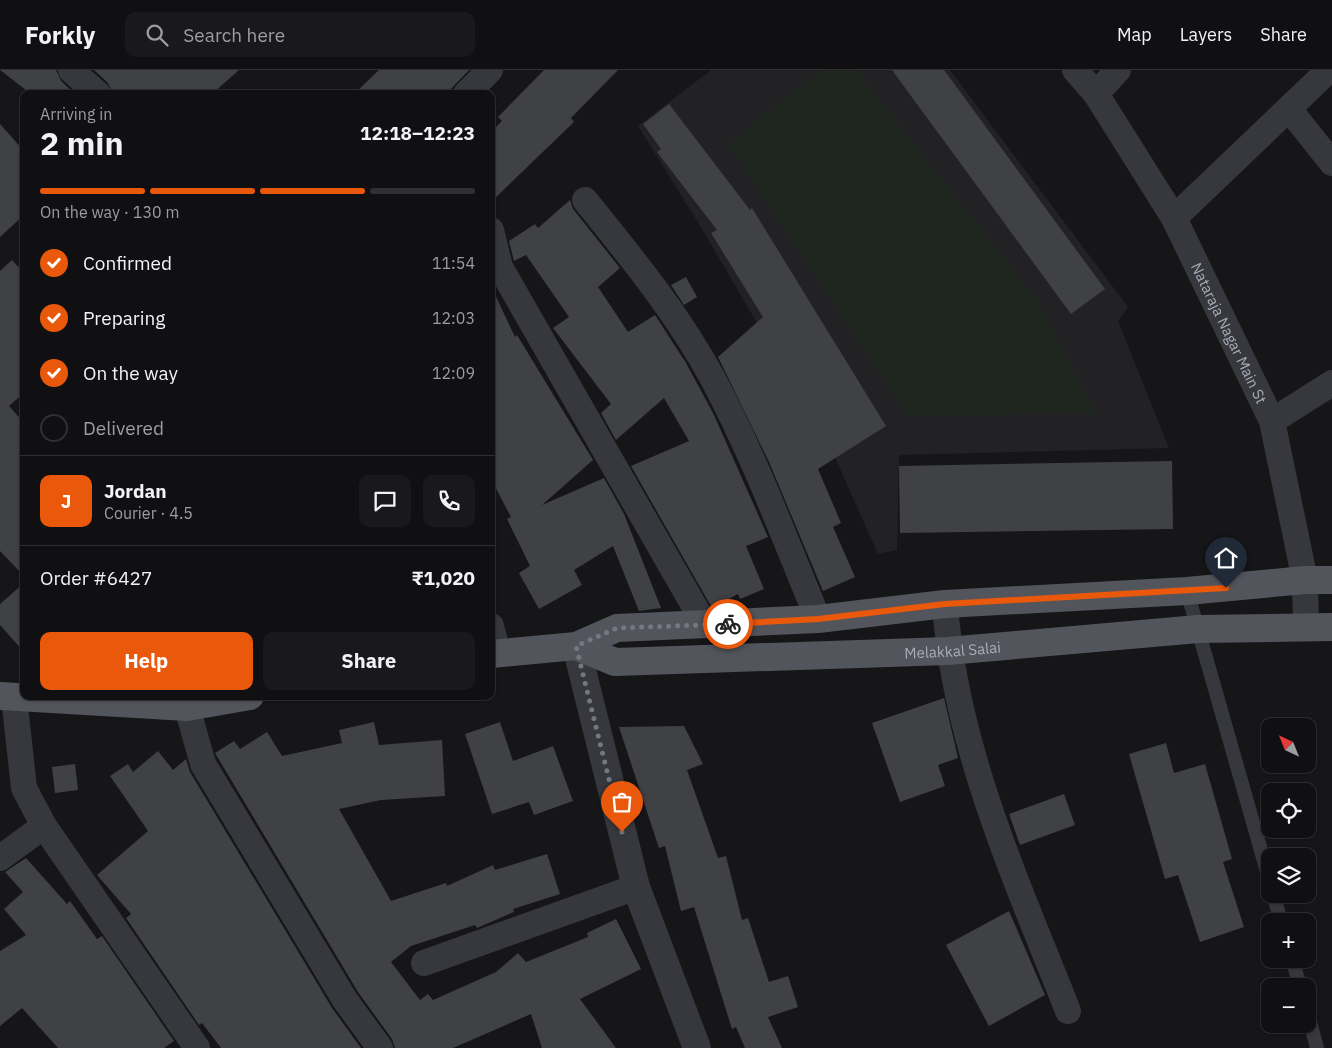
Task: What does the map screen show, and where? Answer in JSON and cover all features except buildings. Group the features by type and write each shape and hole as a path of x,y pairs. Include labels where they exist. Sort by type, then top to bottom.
{"main road":[{"name":"Melakkal Salai","path":"495,654 576,646 617,628 818,619 945,604 1187,591 1305,580 1332,580"},
{"name":"Melakkal Salai","path":"576,646 615,662 948,651 1198,629 1319,627"},
{"path":"7,697 20,698"},
{"path":"61,700 187,707 227,700"}],"street":[{"path":"71,70 94,90"},
{"path":"470,90 490,70"},
{"name":"Nataraja Nagar Main St","path":"1075,70 1096,94 1174,218 1272,420 1305,580 1319,627"},
{"path":"1096,94 1118,70"},
{"path":"1174,218 1330,70"},
{"path":"1289,109 1332,163"},
{"path":"585,200 656,289 712,378 752,460 818,619"},
{"path":"495,246 500,267 705,625"},
{"path":"1272,420 1332,383"},
{"path":"945,604 948,651 969,746 998,833 1068,1011"},
{"path":"576,646 636,887 697,1048"},
{"path":"7,697 24,788 44,826 197,1048"},
{"path":"187,707 203,764 345,1000 380,1048"},
{"path":"0,858 44,826"},
{"path":"424,963 636,887"}],"lane":[{"path":"1187,591 1261,850"},
{"path":"1313,1033 1317,1048"}],"shaded area":[{"path":"711,70 950,70 1128,307 1118,321 1169,448 899,455 897,550 878,554 833,453 702,229 638,126"},
{"path":"822,70 856,70 1039,303 1096,413 907,416 728,143"}],"way so far":[{"path":"622,832 576,646 617,628 728,624"}],"route":[{"path":"728,624 818,619 945,604 1226,588"}]}
